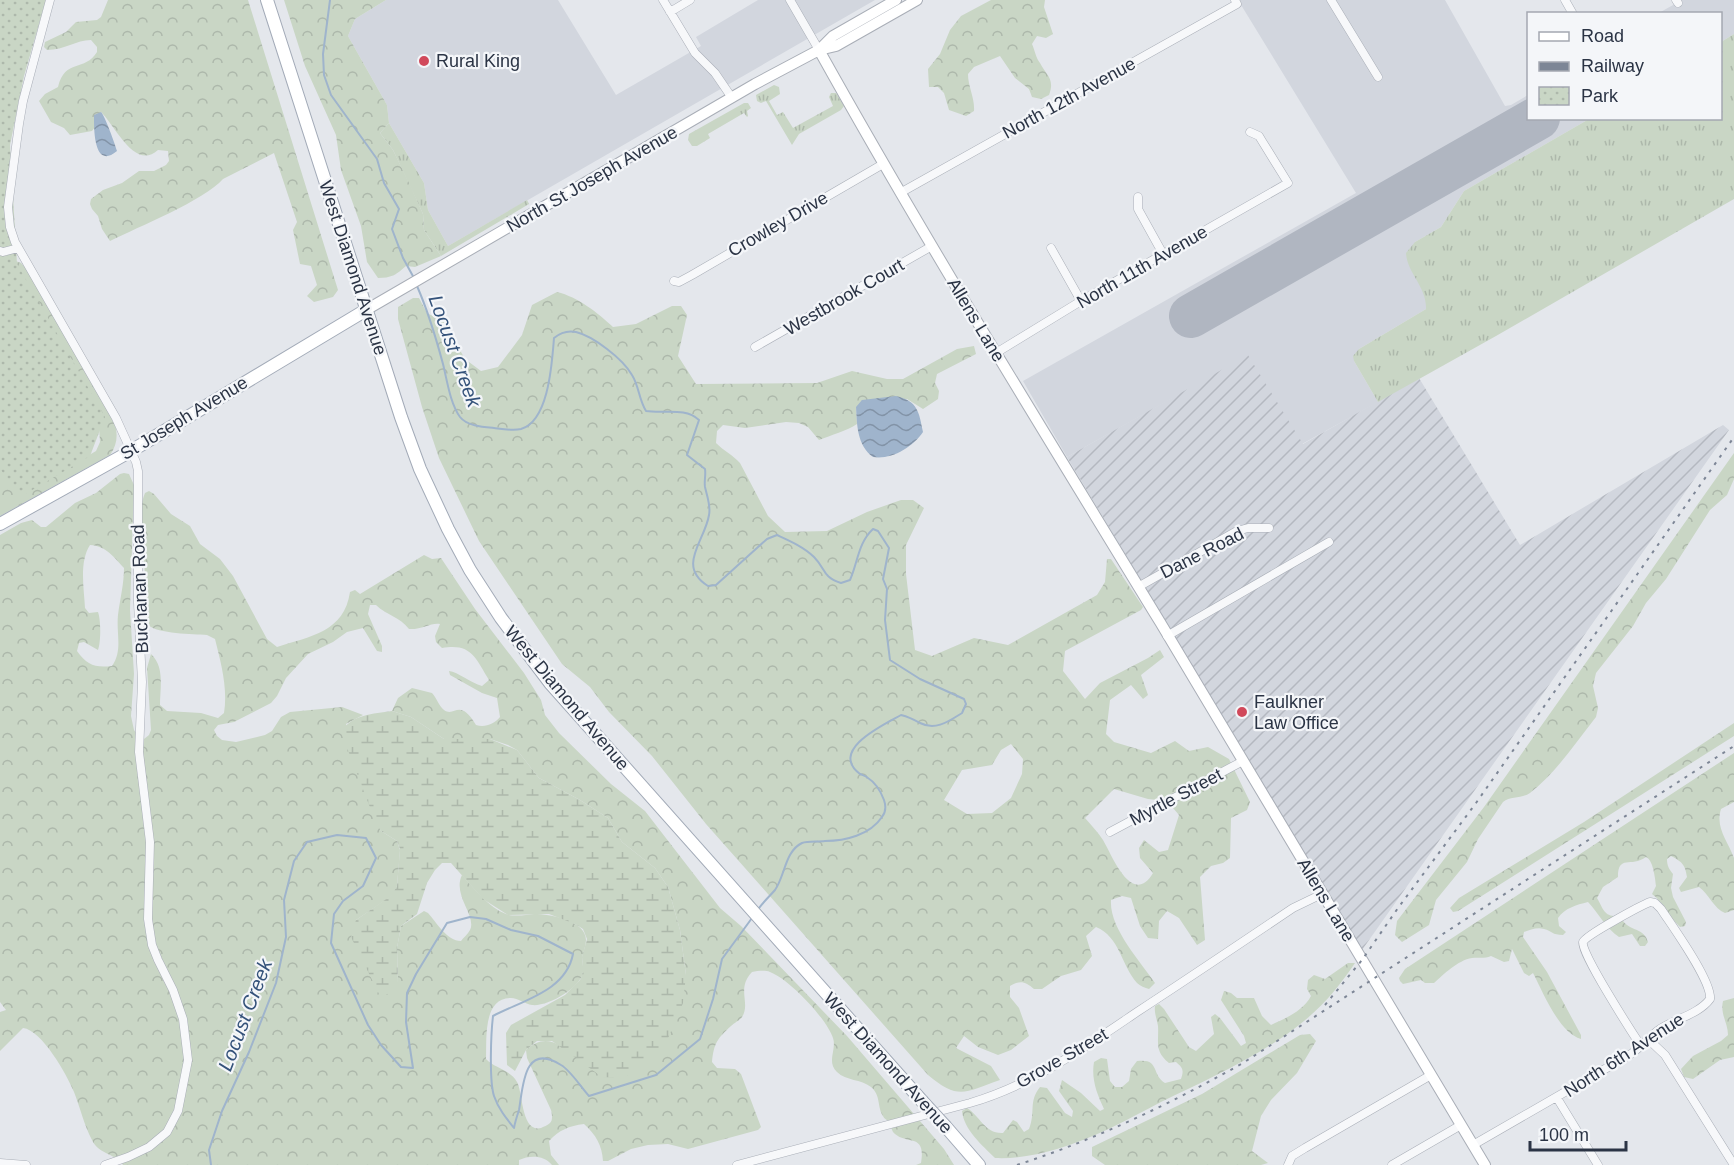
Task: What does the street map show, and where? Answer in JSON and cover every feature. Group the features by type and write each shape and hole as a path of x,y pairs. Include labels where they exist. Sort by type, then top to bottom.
{"main road":[{"name":"West Diamond Avenue","path":"267,0 404,425 424,478 452,536 486,596 550,683 976,1162"},
{"name":"St Joseph Avenue","path":"0,524 131,451 366,310"}],"street":[{"name":"Buchanan Road","path":"50,0 23,100 10,184 9,221 18,248 116,418 138,471 138,602 142,672 139,752 150,842 148,927 158,960 182,1013 188,1060 178,1111 167,1132 149,1147 105,1165"},
{"path":"663,0 695,53 715,74 732,98"},
{"path":"670,12 690,0"},
{"name":"Allens Lane","path":"790,0 900,193 1485,1165"},
{"name":"North St Joseph Avenue","path":"819,50 832,36 896,0"},
{"name":"North St Joseph Avenue","path":"366,310 732,98 819,50 836,46 917,0"},
{"path":"1331,0 1378,77"},
{"name":"North 12th Avenue","path":"900,193 1235,2"},
{"name":"North 11th Avenue","path":"996,353 1287,182 1259,136 1250,132"},
{"name":"Crowley Drive","path":"674,281 679,282 692,275 883,164"},
{"path":"1138,197 1138,209 1163,254"},
{"name":"Westbrook Court","path":"755,347 932,246"},
{"path":"1,253 18,248"},
{"path":"1051,248 1081,301"},
{"name":"Dane Road","path":"1138,587 1237,531 1258,527 1269,528"},
{"path":"1167,636 1329,543"},
{"name":"Myrtle Street","path":"1110,832 1243,761"},
{"name":"Grove Street","path":"737,1165 970,1103 1034,1078 1088,1045 1293,908 1322,894"},
{"name":"North 6th Avenue","path":"1473,1145 1557,1098 1641,1046 1659,1029 1704,1005 1710,999 1707,983 1655,903 1648,903 1585,939 1582,946 1641,1046"},
{"path":"1649,1040 1665,1056 1734,1165"},
{"path":"1288,1164 1292,1156 1431,1075"},
{"path":"1557,1098 1598,1165"},
{"path":"1392,1165 1461,1125"},
{"path":"0,1163 26,1165"}],"shaded area":[{"path":"386,0 558,0 616,95 701,46 696,37 758,0 875,0 448,246 428,210 424,183 389,123 387,105 348,36 355,19"},
{"path":"1238,0 1445,0 1505,106 1527,96 1527,120 1587,120 1464,191 1441,227 1415,242 1423,291 1427,300 1426,309 1359,349 1354,361 1378,402 1302,444 1248,356 1067,457 1023,381 1356,193"},
{"path":"1682,0 1734,0 1734,34 1722,41 1722,12 1661,12"},
{"path":"1248,355 1303,444 1419,378 1520,545 1723,425 1729,430 1362,950 1067,457"}],"green space":[{"path":"0,0 46,0 24,76 10,145 17,264 105,417 90,456 22,496 0,469"},
{"path":"108,0 248,0 338,290 333,297 314,302 307,296 317,285 311,266 300,264 293,230 297,222 274,153 223,179 202,196 110,241 92,209 91,199 139,171 154,171 166,165 169,161 168,151 158,150 150,155 142,155 134,151 101,112 94,120 95,127 92,131 70,135 64,128 51,122 39,101 45,94 58,87 65,72 87,62 97,52 97,47 91,40 47,50 44,47 45,42 66,32 76,22 97,20 101,17"},
{"path":"284,0 386,0 355,19 348,36 387,105 389,123 380,133 393,150 423,214 424,230 441,256 415,267 406,266 399,272 383,278 378,278 367,262 361,226 341,170 336,135 305,66"},
{"path":"991,0 1045,0 1044,7 1053,34 1046,38 1037,36 1032,44 1037,59 1049,78 1051,90 1049,95 1041,99 1032,97 1029,89 1015,78 1000,56 974,67 968,74 974,111 966,116 949,110 944,93 938,87 929,87 928,69 940,54 950,30 961,16"},
{"path":"1734,34 1734,199 1378,402 1353,356 1359,349 1426,309 1423,294 1407,260 1406,253 1415,242 1441,227 1464,191 1587,120 1722,120 1722,41"},
{"path":"774,85 779,87 780,94 769,101 777,115 783,112 793,128 833,106 829,97 831,93 836,93 844,106 841,110 799,134 792,145 766,101 761,103 757,101 756,95"},
{"path":"744,103 748,103 751,108 747,111 747,117 744,113 708,134 710,138 697,146 692,146 688,140 689,134"},
{"path":"389,123 424,183 428,210 448,246 527,200 529,204 441,256 424,230 423,214 393,150 380,133"},
{"path":"13,260 21,263 28,270 114,421 116,438 115,447 110,455 0,516 0,448 31,489 96,451 100,442 98,412 0,306"},
{"path":"557,292 565,294 594,311 613,327 636,324 672,306 681,306 687,315 678,356 696,384 817,383 852,371 887,379 903,379 957,349 974,346 976,354 937,374 935,383 939,391 938,399 923,409 907,399 856,407 857,424 819,440 808,427 799,423 786,422 745,428 723,425 717,431 716,443 740,463 768,516 785,532 827,531 867,512 901,500 913,500 924,508 906,545 906,574 915,650 932,656 974,638 1008,645 1097,595 1105,582 1107,559 1111,559 1143,607 1065,651 1063,671 1085,699 1100,683 1160,650 1164,657 1141,675 1148,695 1143,699 1131,685 1110,700 1106,734 1114,742 1151,753 1175,741 1189,751 1208,747 1229,759 1250,802 1247,810 1231,818 1230,858 1223,863 1211,866 1200,877 1205,940 1197,945 1179,918 1167,911 1159,921 1158,939 1148,938 1140,926 1131,898 1122,896 1111,900 1115,922 1120,933 1155,983 1149,989 1137,983 1110,937 1096,927 1086,936 1092,956 1081,970 1061,976 1042,989 1034,989 1022,982 1010,986 1010,997 1019,1008 1029,1036 1011,1050 998,1055 978,1047 964,1036 956,1048 991,1066 1000,1080 962,1092 947,1088 928,1075 706,824 652,756 609,712 590,687 562,664 479,541 439,458 422,407 398,319 398,307 413,298 419,298 427,313 444,322 465,359 481,371 498,367 522,335 532,305","holes":["1011,744 1023,759 1022,774 1011,798 992,813 967,814 944,800 962,770 992,765 1001,750","1114,789 1148,799 1167,801 1179,815 1168,850 1159,852 1144,840 1139,848 1140,858 1153,873 1145,882 1138,885 1130,882 1123,875 1101,837 1085,818"]},
{"path":"1734,453 1734,479 1727,495 1710,510 1666,579 1596,673 1593,686 1598,708 1596,717 1565,757 1539,785 1527,795 1503,802 1478,839 1467,862 1436,900 1429,925 1402,942 1395,935 1397,921 1484,807"},
{"path":"120,474 129,474 134,485 130,610 134,674 131,716 134,730 139,737 144,739 151,730 147,668 151,654 160,671 160,705 167,711 201,713 218,718 224,713 225,704 223,676 215,639 207,635 159,630 148,625 144,616 145,576 140,523 145,493 149,491 154,494 171,514 190,526 200,544 220,559 233,576 267,639 277,647 313,635 333,624 347,605 350,592 355,590 360,594 424,555 432,559 441,558 475,609 524,673 541,700 545,715 559,733 611,784 645,811 720,908 741,926 847,1036 944,1149 954,1165 916,1165 921,1163 921,1147 915,1141 894,1133 881,1112 874,1090 867,1084 841,1075 834,1068 832,1060 834,1042 823,1021 797,991 778,976 764,971 752,972 747,978 744,990 744,1012 741,1018 719,1038 712,1062 717,1068 735,1069 741,1074 761,1127 758,1130 688,1149 668,1144 648,1145 631,1149 608,1161 603,1161 598,1141 584,1124 565,1129 549,1141 551,1155 559,1165 552,1165 545,1159 528,1157 519,1160 519,1165 123,1165 99,1149 89,1134 66,1075 38,1036 23,1028 0,1051 0,1012 6,1010 0,1002 0,535 21,523 32,520 41,527 46,527 75,503 96,493","holes":["90,545 105,550 124,568 118,615 118,648 112,666 92,664 84,660 77,651 79,643 84,642 98,650 100,642 98,612 89,613 85,608 83,567","370,605 376,605 409,629 440,624 435,636 436,642 442,648 452,647 466,650 476,658 489,680 482,686 449,671 450,675 482,693 497,698 500,717 489,725 476,725 465,712 461,710 448,712 442,708 432,693 412,688 398,698 392,711 411,717 444,739 490,739 517,750 539,778 608,818 622,842 655,868 668,887 680,930 686,975 561,1046 543,1041 526,1050 527,1058 552,1117 551,1122 541,1128 534,1128 526,1118 519,1087 514,1078 486,1059 488,1022 495,1005 502,1000 514,998 538,1005 554,1000 576,984 583,972 582,958 586,942 580,928 566,919 548,915 516,916 499,911 462,875 460,890 470,918 469,931 461,941 451,938 424,911 401,926 397,948 398,983 356,920 393,895 397,886 400,850 397,841 381,831 346,724 363,715 342,707 290,712 281,717 272,731 265,735 236,742 222,740 214,730 218,725 234,722 271,703 286,678 308,654 333,642 347,632 363,628 377,651 382,652 382,646 368,614"]},
{"path":"392,711 411,717 444,739 490,739 517,750 539,778 608,818 622,842 655,868 668,887 680,930 686,975 683,1003 666,1043 643,1066 624,1078 602,1077 552,1041 537,1041 526,1050 515,1071 507,1065 506,1033 511,1025 565,995 580,980 583,972 582,957 587,939 583,929 549,914 508,915 483,899 451,863 442,863 435,870 427,883 417,914 401,926 397,948 398,983 391,993 380,996 351,937 356,920 392,895 397,886 400,849 397,841 381,831 376,823 341,732 357,718"},
{"path":"1734,723 1734,736 1458,911 1453,912 1450,908 1459,898 1584,822"},
{"path":"1734,753 1734,802 1721,809 1720,822 1734,858 1734,910 1725,913 1721,911 1699,887 1681,892 1679,888 1687,877 1686,873 1684,866 1671,856 1667,861 1673,874 1671,888 1673,897 1686,922 1685,926 1680,927 1652,894 1656,886 1655,878 1652,865 1646,857 1635,862 1623,863 1620,866 1618,877 1603,887 1597,898 1607,914 1619,916 1627,925 1645,935 1648,942 1645,946 1640,946 1632,934 1619,937 1588,902 1567,909 1558,918 1559,926 1566,932 1563,935 1541,928 1524,932 1523,937 1547,972 1581,1035 1581,1039 1566,1029 1559,1020 1533,973 1529,976 1524,973 1512,949 1509,961 1504,962 1491,956 1467,959 1451,968 1434,983 1425,983 1421,980 1403,984 1400,981 1399,978 1405,969"},
{"path":"1348,963 1355,963 1332,994 1312,1015 1289,1033 1197,1085 1123,1122 1070,1145 1019,1157 995,1158 974,1137 963,1118 962,1111 967,1108 992,1131 1003,1133 1013,1120 1024,1132 1029,1129 1034,1098 1040,1087 1047,1088 1065,1113 1072,1117 1073,1111 1059,1091 1062,1080 1081,1093 1100,1111 1104,1109 1095,1086 1093,1068 1094,1062 1101,1058 1107,1059 1110,1081 1115,1087 1122,1087 1129,1081 1131,1069 1137,1061 1152,1064 1165,1083 1181,1079 1183,1071 1180,1066 1176,1062 1169,1063 1159,1050 1155,1006 1159,1004 1164,1009 1189,1047 1196,1051 1214,1034 1211,1017 1215,1014 1241,1046 1246,1043 1244,1036 1221,1000 1224,991 1237,998 1254,998 1262,1016 1271,1025 1294,1014 1308,1001 1311,996 1307,989 1308,980 1314,975 1325,979"},
{"path":"1734,998 1734,1057 1720,1060 1693,1079 1684,1077 1681,1069 1693,1056 1728,1035 1723,1001"},
{"path":"1310,1034 1316,1041 1297,1073 1271,1100 1261,1116 1252,1151 1268,1163 1261,1165 1105,1165 1092,1156 1092,1147 1202,1094 1300,1035"}],"water":[{"path":"101,112 117,151 109,156 103,156 96,145 94,115"},
{"path":"896,396 909,401 916,408 923,432 901,452 887,457 873,457 861,441 856,407 862,400"}],"waterway":[{"name":"Locust Creek","path":"330,0 323,54 324,75 331,95 377,159 384,183 399,209 392,229 403,258 414,278"},
{"name":"Locust Creek","path":"417,286 435,334 454,405 460,417 471,424 511,430 521,429 530,424 538,415 547,390 554,338 570,331 591,338 622,362 634,379 646,411 681,412 699,420 687,455 705,469 709,512 693,562 694,570 708,586 716,585 767,539 777,535 806,550 818,561 830,578 841,583 850,580 864,540 873,529 878,531 889,548 883,579 887,589 885,620 890,660 920,679 964,699 966,704 962,713 942,724 926,725 901,715 862,739 851,756 852,765 878,788 885,802 883,815 871,828 856,836 841,840 804,842 796,847 775,890 757,911"},
{"name":"Locust Creek","path":"211,1165 209,1150 222,1111 249,1052 276,983 286,937 284,900 294,861 307,842 337,835 366,838 376,858 363,886 343,901 334,914 331,943 368,1025 381,1045 401,1067 413,1068 406,1022 407,993 447,923 470,917 486,919 511,930 538,936 573,954 569,967 553,986 493,1016 492,1089 498,1105 514,1128 527,1070 539,1059 548,1059 564,1067 589,1096 656,1075 700,1039 713,999 722,959 752,918"}],"runway":[{"path":"1191,316 1534,120"}],"railway":[{"path":"1325,1005 1362,960 1476,803 1734,437"},
{"path":"1017,1165 1133,1120 1243,1063 1734,746"}],"place":[{"name":"Rural King","path":"424,61"},
{"name":"Faulkner Law Office","path":"1242,712"}]}
